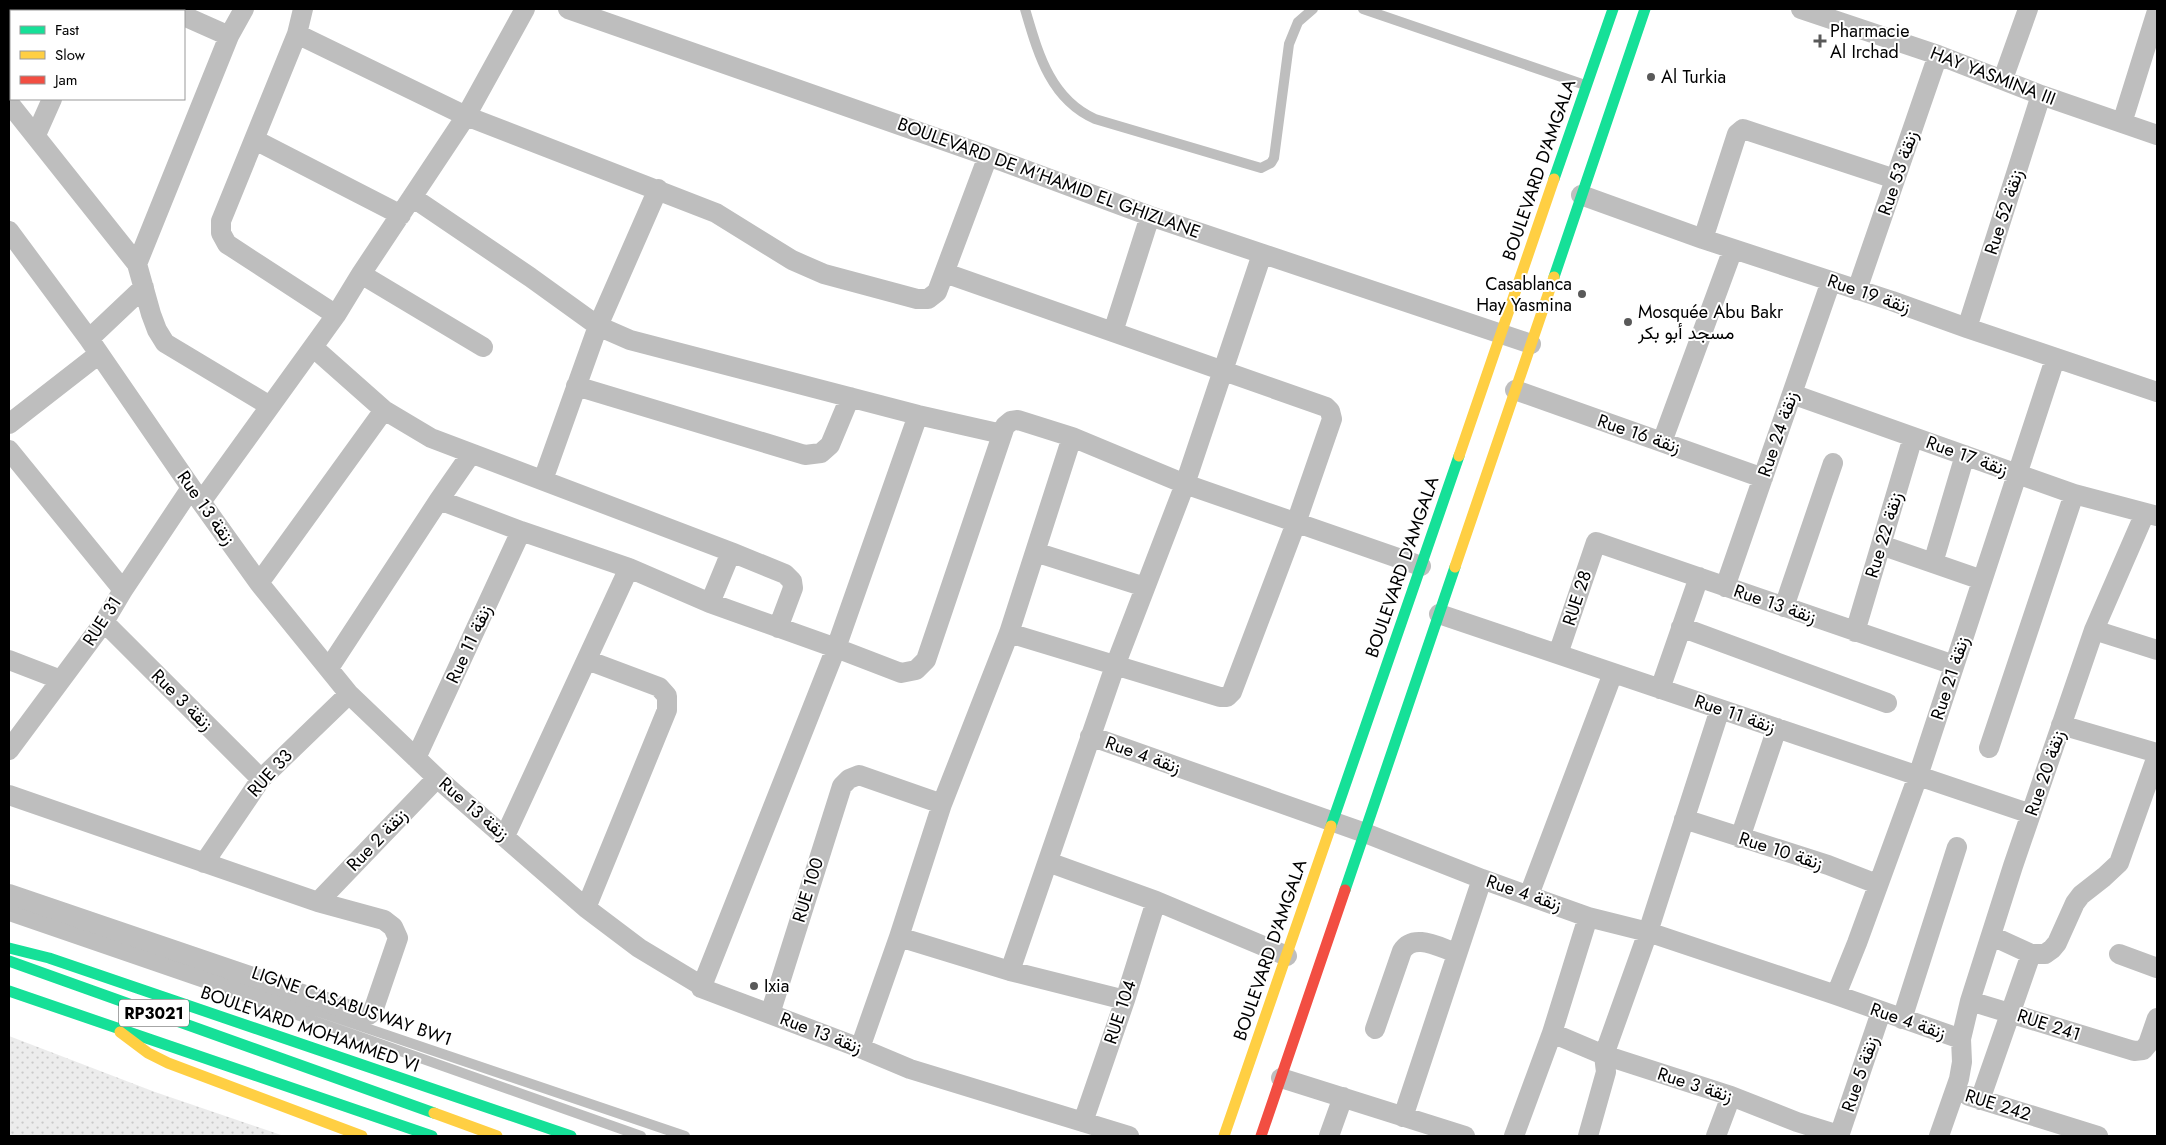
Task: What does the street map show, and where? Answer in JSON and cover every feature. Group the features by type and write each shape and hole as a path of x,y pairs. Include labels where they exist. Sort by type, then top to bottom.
{"main road":[{"name":"BOULEVARD D'AMGALA","path":"1224,1136 1613,9"},
{"path":"1261,1136 1580,195 1645,9"},
{"path":"1586,86 1616,96"},
{"name":"BOULEVARD MOHAMMED VI","path":"9,948 49,958 571,1136"},
{"name":"RP3021","path":"9,961 497,1136"},
{"name":"RP3021","path":"9,991 432,1136"},
{"path":"113,1027 136,1045 168,1063 362,1136"}],"street":[{"path":"137,264 229,36 244,9"},
{"path":"303,9 297,34 221,221 221,233 227,244 336,315"},
{"name":"RUE 31","path":"9,750 104,622 122,590 196,495 270,406 314,348 466,116 525,9"},
{"name":"BOULEVARD DE M'HAMID EL GHIZLANE","path":"568,9 988,156 1150,216 1531,344"},
{"name":"HAY YASMINA III","path":"1801,9 1938,55 2041,95 2157,135"},
{"path":"2003,79 2028,9"},
{"path":"2122,123 2157,12"},
{"path":"185,16 229,36"},
{"path":"297,34 466,116 716,213 756,240 792,260 824,274 917,299 928,299 937,292 988,156"},
{"name":"Rue 53 زنقة","path":"1857,290 1938,55"},
{"name":"Rue 52 زنقة","path":"1967,328 2041,95"},
{"path":"36,135 52,100"},
{"path":"9,103 137,264 154,322 165,343 270,406"},
{"path":"1703,239 1737,134 1743,128 1895,179"},
{"path":"255,140 401,216"},
{"path":"543,480 598,326 658,189"},
{"name":"Rue 19 زنقة","path":"1580,195 1732,249 2157,392"},
{"path":"412,197 530,277 598,326 630,340 918,415 1002,434"},
{"path":"1113,332 1150,216"},
{"name":"Rue 13 زنقة","path":"9,231 94,347 259,583 349,694 437,778 586,908 639,948 702,986 701,988 860,1048 910,1069 1130,1136"},
{"path":"1662,442 1732,249"},
{"path":"1010,971 1115,666 1185,484 1262,254"},
{"path":"361,274 483,347"},
{"path":"945,274 1326,407 1330,411 1332,419 1296,523 1232,692 1227,697 1220,697 1009,633"},
{"name":"Rue 24 زنقة","path":"1725,587 1831,281"},
{"path":"9,424 94,347 144,287"},
{"path":"314,348 384,410 431,438 785,574 792,581 794,588 778,628"},
{"name":"Rue 21 زنقة","path":"1836,995 1858,943 1877,884 1918,776 2055,359"},
{"path":"576,386 805,455 821,453 830,445 850,397"},
{"name":"Rue 16 زنقة","path":"1515,390 1763,478"},
{"name":"Rue 17 زنقة","path":"1792,394 2074,494 2151,514"},
{"path":"259,583 384,410"},
{"path":"702,986 836,648 918,415"},
{"path":"439,500 521,531 629,568 710,603 901,673 916,670 926,660 1002,434 1005,426 1011,421 1018,420 1072,437 1185,484 1421,566"},
{"path":"860,1048 899,937 942,804 1009,633 1072,437"},
{"name":"Rue 22 زنقة","path":"1855,632 1914,437"},
{"path":"9,450 122,590"},
{"path":"329,668 439,500 472,454"},
{"path":"1933,563 1965,455"},
{"path":"1784,607 1833,463"},
{"path":"1990,748 2074,494"},
{"name":"Rue 20 زنقة","path":"1938,1136 1961,1072 1961,1039 1970,1001 2061,725 2094,630 2151,514"},
{"name":"Rue 11 زنقة","path":"416,758 521,531"},
{"name":"Rue 13 زنقة","path":"1596,542 1855,632 1954,664"},
{"name":"RUE 28","path":"1558,654 1596,542"},
{"path":"1881,545 1982,580"},
{"path":"710,603 731,552"},
{"path":"1035,552 1145,587"},
{"path":"505,836 629,568"},
{"path":"1660,689 1699,577"},
{"name":"Rue 11 زنقة","path":"1439,614 2031,814"},
{"name":"Rue 3 زنقة","path":"104,622 261,778"},
{"path":"1681,627 1887,703"},
{"path":"2094,630 2157,650"},
{"path":"9,660 61,680"},
{"path":"586,908 667,710 666,696 659,687 587,660"},
{"path":"1529,895 1613,673"},
{"name":"RUE 33","path":"204,863 261,778 349,694"},
{"path":"1588,1136 1606,1072 1604,1055 1648,932 1720,709"},
{"path":"1992,936 2031,954 2045,954 2052,950 2058,943 2075,903 2081,895 2104,878 2119,863 2157,755 2061,725"},
{"path":"1740,838 1777,728"},
{"name":"Rue 4 زنقة","path":"1090,736 1332,824 1365,833 1482,879 1588,917 1648,932 1961,1039"},
{"name":"RUE 100","path":"770,1014 837,796 842,786 849,779 859,775 942,804"},
{"name":"Rue 2 زنقة","path":"318,902 437,778"},
{"path":"9,795 318,902 384,920 393,927 398,938 373,1011 369,1015 364,1015 9,894"},
{"name":"Rue 10 زنقة","path":"1684,819 1828,865 1877,884"},
{"path":"1902,1019 1957,847"},
{"path":"1048,862 1156,901 1287,956"},
{"path":"1403,1117 1482,879"},
{"name":"RUE 104","path":"1083,1122 1125,1000 1156,901"},
{"path":"1514,1136 1552,1034 1588,917"},
{"path":"899,937 1010,971 1125,1000"},
{"path":"1375,1029 1402,951 1407,944 1420,942 1457,953"},
{"path":"1980,1100 2009,1012 2031,954"},
{"path":"2119,954 2157,968"},
{"name":"RUE 241","path":"1970,1001 2128,1050 2143,1050 2156,1027"},
{"name":"Rue 5 زنقة","path":"1839,1136 1880,1012"},
{"name":"Rue 3 زنقة","path":"1552,1034 1604,1055 1730,1096 1839,1136"},
{"path":"1281,1078 1465,1136"},
{"name":"RUE 242","path":"1955,1092 2098,1136"},
{"path":"1716,1136 1730,1096"},
{"path":"1329,1136 1343,1098"}],"lane":[{"path":"1025,9 1044,64 1058,91 1075,108 1095,119 1261,168 1271,163 1274,158 1289,44 1298,22 1313,9"},
{"path":"1362,9 1586,86"},
{"name":"LIGNE CASABUSWAY BW1","path":"9,907 685,1136"},
{"name":"LIGNE CASABUSWAY BW1","path":"9,916 641,1136"}],"shaded area":[{"path":"9,1036 155,1092 284,1136 9,1136"}],"traffic: fast":[{"path":"1554,179 1613,9"},
{"path":"1554,277 1645,9"},
{"path":"1331,826 1459,456"},
{"path":"1345,890 1455,567"},
{"path":"9,948 49,958 571,1136"},
{"path":"9,961 434,1113"},
{"path":"9,991 432,1136"}],"traffic: slow":[{"path":"1459,456 1554,179"},
{"path":"1455,567 1554,277"},
{"path":"1224,1136 1331,826"},
{"path":"120,1032 148,1053 168,1063 362,1136"},
{"path":"434,1113 497,1136"}],"traffic: jam":[{"path":"1261,1136 1345,890"}],"place":[{"name":"Pharmacie Al Irchad","path":"1820,41"},
{"name":"Al Turkia","path":"1651,77"},
{"name":"Casablanca Hay Yasmina","path":"1582,294"},
{"name":"Mosquée Abu Bakr مسجد أبو بكر","path":"1628,322"},
{"name":"Ixia","path":"754,986"}]}
